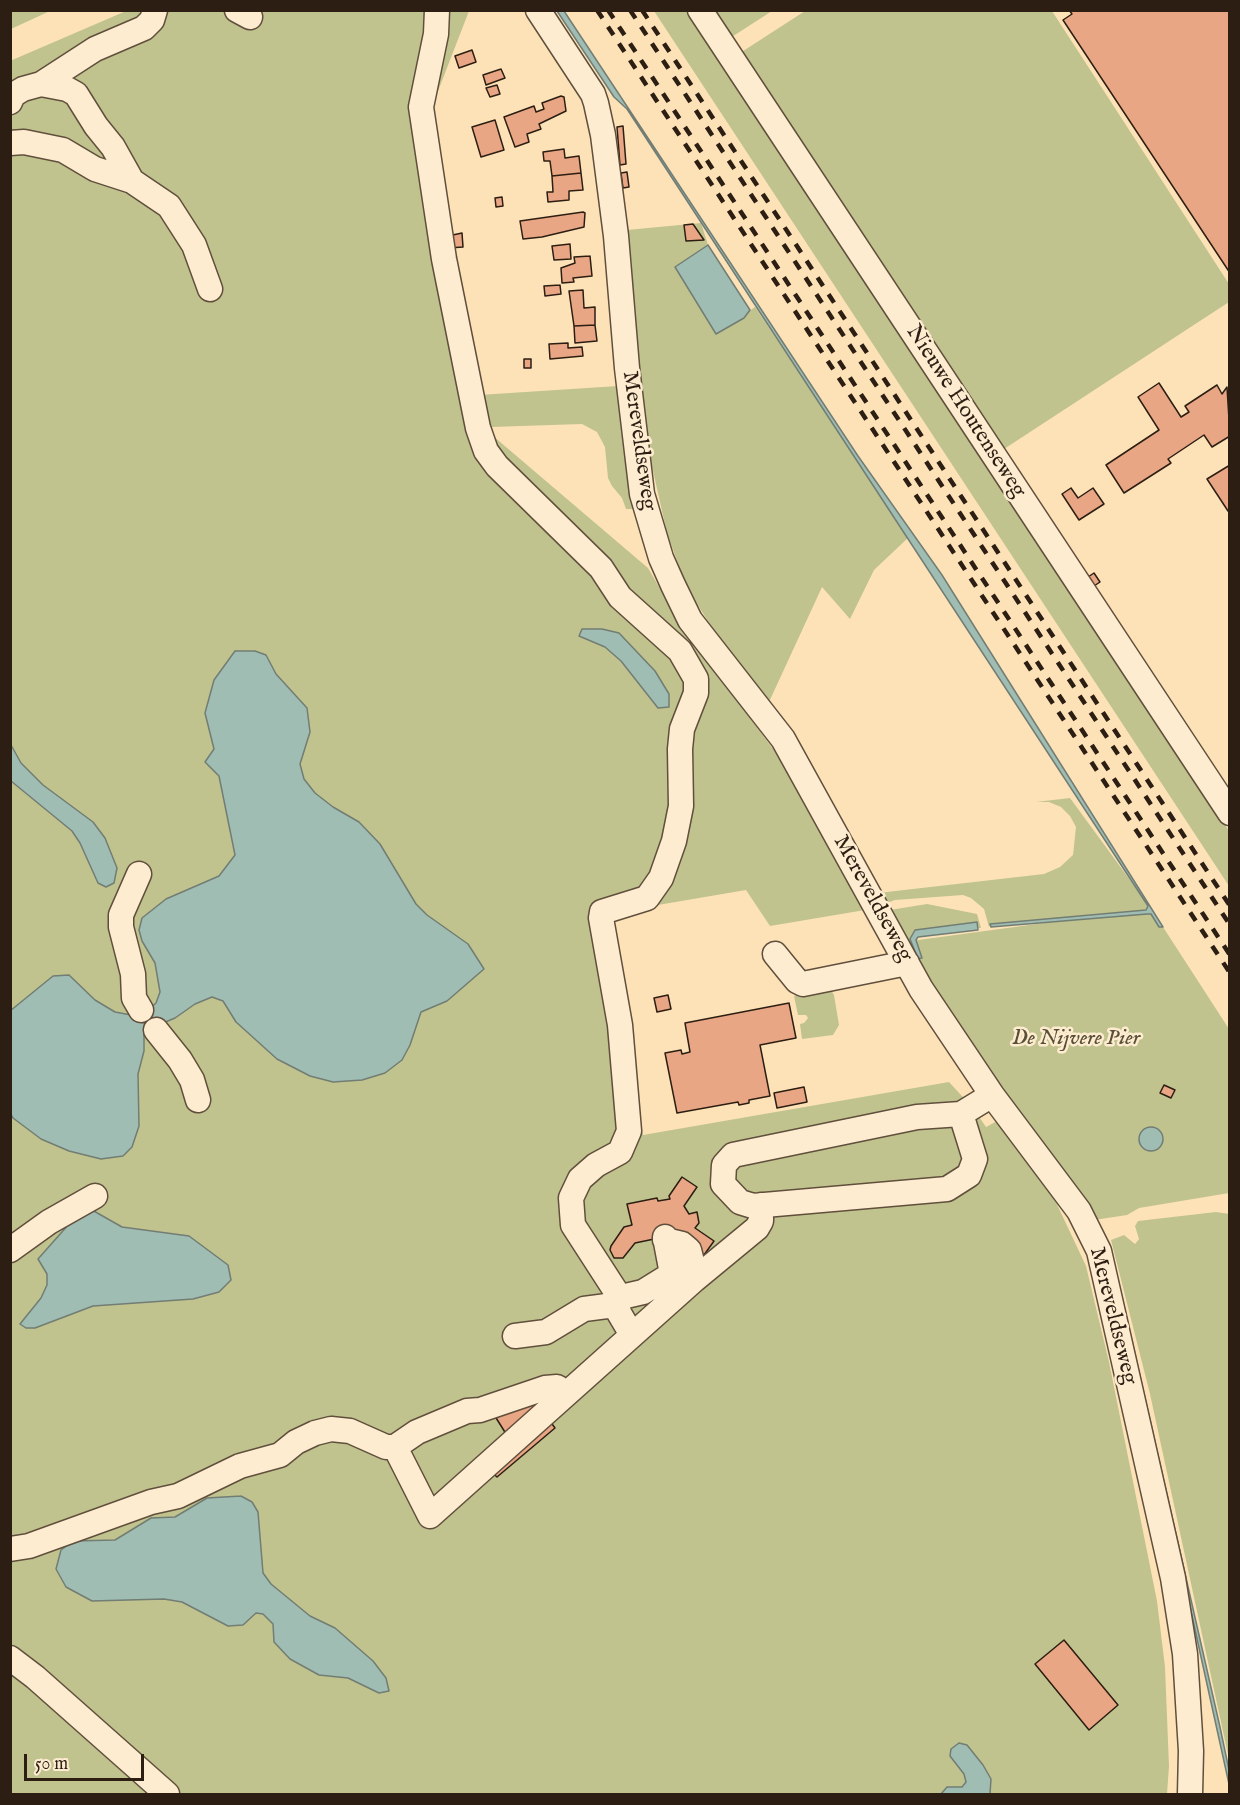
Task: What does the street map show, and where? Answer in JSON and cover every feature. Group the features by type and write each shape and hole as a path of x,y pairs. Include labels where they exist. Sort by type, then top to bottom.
{"street":[{"path":"10,102 13,94 23,88 41,84 95,49 144,28 152,20 155,10"},
{"path":"437,10 436,34 421,107 446,271 478,428 486,451 497,466 601,568 620,597 680,651 696,679 696,693 682,729 681,806 674,841 661,878 646,898 602,912 601,918 620,1025 629,1131 620,1152 596,1165 580,1179 571,1198 573,1225 609,1279 617,1298 619,1313 632,1335"},
{"name":"Mereveldseweg","path":"538,10 593,94 603,135 616,236 642,494 661,558 690,620 783,739 907,963 992,1095 1079,1211 1099,1251 1173,1578 1185,1654 1191,1751 1190,1794"},
{"name":"Nieuwe Houtenseweg","path":"700,10 1230,813"},
{"path":"41,84 67,89 76,94 96,126 113,147 132,181"},
{"path":"10,143 24,142 63,150 95,169 132,181 169,206 178,218 202,264 210,289"},
{"path":"139,874 121,915 121,927 133,974 134,998 141,1010"},
{"path":"775,954 797,981 803,984 907,963"},
{"path":"156,1030 180,1060 192,1080 198,1100"},
{"path":"961,1114 975,1159 969,1175 947,1189 760,1205 740,1202 723,1184 724,1165 733,1155 916,1117 961,1114 992,1095"},
{"path":"10,1250 49,1222 95,1196"},
{"path":"395,1447 430,1516 632,1335 685,1279 757,1228 761,1221 760,1205"},
{"path":"665,1238 682,1244 689,1250 685,1279"},
{"path":"515,1336 546,1332 584,1309 607,1306 617,1298 685,1279"},
{"path":"10,1549 29,1546 151,1502 178,1496 224,1473 280,1455 296,1442 315,1432 331,1429 350,1431 386,1447 395,1447 417,1432 467,1411 480,1410 545,1388 557,1387 566,1394"},
{"path":"10,1658 35,1677 168,1794"}],"green space":[{"path":"11,10 50,10 50,11 11,29"},
{"path":"126,11 469,11 428,117 479,424 648,568 685,631 782,761 865,910 770,926 746,890 605,914 643,1135 949,1082 973,1108 986,1127 999,1120 1054,1198 1086,1266 1109,1362 1157,1601 1165,1667 1169,1766 1167,1794 11,1794 10,61"},
{"path":"654,11 694,11 1229,831 1229,886"},
{"path":"707,11 772,11 727,40"},
{"path":"805,11 1052,11 1229,284 1229,302 1001,451 737,55"},
{"path":"620,170 627,230 701,223 708,245 675,267 716,334 755,307 909,537 874,570 850,619 822,587 769,702 718,637 687,588 667,533 647,444 618,171"},
{"path":"618,386 638,509 626,509 622,498 612,486 608,478 605,447 597,432 582,424 491,427 479,395"},
{"name":"De Nijvere Pier","path":"1070,798 1152,910 1229,1029 1229,1193 1139,1208 1127,1215 1094,1220 934,1003 890,910 927,904 977,914 981,928 978,928 977,922 915,930 911,941 1133,911 991,924 989,927 984,909 971,898 963,895 895,900 884,904 878,893 1044,874 1060,867 1073,855 1076,827 1061,807 1049,802 1036,802"},
{"path":"825,988 831,990 834,995 839,1025 833,1035 802,1039 800,1024 808,1018 806,1015 798,1015 794,996"},
{"path":"1216,1212 1230,1214 1229,1759 1150,1394 1111,1240 1124,1235 1135,1244 1139,1239 1135,1226 1138,1221"}],"water":[{"path":"557,11 564,11 858,456 942,575 1163,927 1159,927 1151,914 1147,914 991,927 990,924 1146,910 1148,906 627,109 614,97"},
{"path":"708,245 750,310 744,318 716,334 675,267"},
{"path":"582,629 602,629 619,633 655,671 669,694 669,707 658,708 621,661 605,647 579,636"},
{"path":"235,651 255,651 266,655 276,674 307,708 310,732 300,764 304,779 315,793 359,822 380,844 416,904 427,915 468,944 484,969 447,1001 421,1012 410,1045 402,1060 385,1073 362,1080 333,1082 310,1076 277,1059 236,1022 223,1001 212,997 195,1004 175,1018 144,1031 144,1051 138,1074 139,1126 132,1147 123,1156 101,1159 69,1151 41,1139 13,1118 10,1113 10,1011 53,976 69,975 95,1000 115,1012 131,1015 146,1012 156,1003 160,992 155,963 142,941 139,930 142,918 166,899 219,876 235,855 219,776 205,762 214,749 205,713 214,680"},
{"path":"11,745 21,763 43,785 93,822 105,838 117,868 114,883 106,887 98,883 72,831 11,781"},
{"path":"977,922 978,930 918,937 916,940 922,958 918,959 910,939 915,930"},
{"path":"1151,1127 1156,1128 1162,1134 1162,1144 1156,1150 1151,1151 1146,1150 1140,1144 1139,1139 1140,1134 1146,1128"},
{"path":"85,1206 122,1227 189,1236 228,1265 231,1280 219,1292 193,1299 93,1306 35,1328 26,1328 20,1324 41,1298 47,1285 47,1274 38,1259"},
{"path":"1116,1271 1220,1727 1229,1770 1229,1784"},
{"path":"241,1496 252,1502 258,1512 263,1573 271,1584 310,1616 335,1628 373,1661 386,1678 389,1691 379,1693 348,1678 319,1675 290,1659 274,1642 273,1624 263,1614 256,1613 243,1625 228,1626 182,1602 164,1599 92,1601 66,1587 56,1569 61,1550 73,1541 115,1540 151,1518 175,1517 207,1498"},
{"path":"959,1743 967,1745 983,1765 991,1779 990,1794 941,1794 947,1787 962,1787 966,1782 964,1774 950,1756 951,1749"}],"building":[{"path":"1069,10 1230,10 1230,273 1063,20 1072,14"},
{"path":"472,50 476,62 459,68 455,56"},
{"path":"501,69 505,78 486,85 483,75"},
{"path":"497,85 500,94 490,97 486,88"},
{"path":"564,97 566,111 539,124 541,129 527,134 529,142 515,147 504,117 534,106 536,112 544,109 542,103"},
{"path":"495,120 504,150 481,157 472,127"},
{"path":"623,126 626,164 620,165 617,127"},
{"path":"564,149 565,158 579,156 581,173 552,176 550,161 544,161 543,152"},
{"path":"627,172 629,187 623,188 621,173"},
{"path":"581,173 583,190 569,191 569,200 548,202 547,192 553,192 552,176"},
{"path":"502,197 503,206 496,207 495,198"},
{"path":"585,213 584,227 523,239 520,221"},
{"path":"693,224 704,240 686,241 684,225"},
{"path":"462,233 463,247 449,248 448,236"},
{"path":"570,244 571,259 554,260 552,246"},
{"path":"590,256 592,276 573,278 574,282 562,283 561,268 575,263 574,257"},
{"path":"560,285 561,294 545,296 544,286"},
{"path":"583,290 584,308 595,307 595,325 574,326 569,291"},
{"path":"595,325 597,341 575,343 574,326"},
{"path":"568,343 568,348 582,347 583,356 550,359 549,344"},
{"path":"524,359 531,359 531,368 524,368"},
{"path":"1159,383 1181,417 1189,412 1185,406 1217,385 1222,394 1227,387 1230,436 1212,447 1204,435 1168,459 1171,463 1124,493 1106,465 1159,430 1138,397"},
{"path":"1230,465 1230,510 1228,511 1207,479"},
{"path":"1071,488 1078,498 1093,488 1104,504 1079,520 1062,494"},
{"path":"1094,573 1100,582 1094,586 1088,577"},
{"path":"668,995 671,1009 657,1012 654,998"},
{"path":"789,1003 796,1038 760,1045 770,1096 749,1100 749,1103 739,1105 738,1102 677,1113 665,1053 681,1050 682,1054 690,1052 685,1023"},
{"path":"1164,1085 1175,1090 1171,1098 1160,1093"},
{"path":"804,1087 807,1102 777,1108 774,1093"},
{"path":"682,1177 697,1187 684,1206 689,1214 697,1212 699,1223 695,1228 714,1241 704,1255 678,1234 635,1243 623,1258 614,1258 610,1250 611,1246 624,1227 632,1225 627,1204 657,1198 658,1201 670,1199 669,1196"},
{"path":"554,1399 508,1437 493,1413"},
{"path":"547,1417 555,1428 497,1477 488,1469"},
{"path":"1064,1640 1118,1705 1089,1730 1035,1664"}],"railway":[{"path":"597,10 1230,973"},
{"path":"608,10 1230,955"},
{"path":"630,10 1230,925"},
{"path":"642,10 1230,906"}]}
